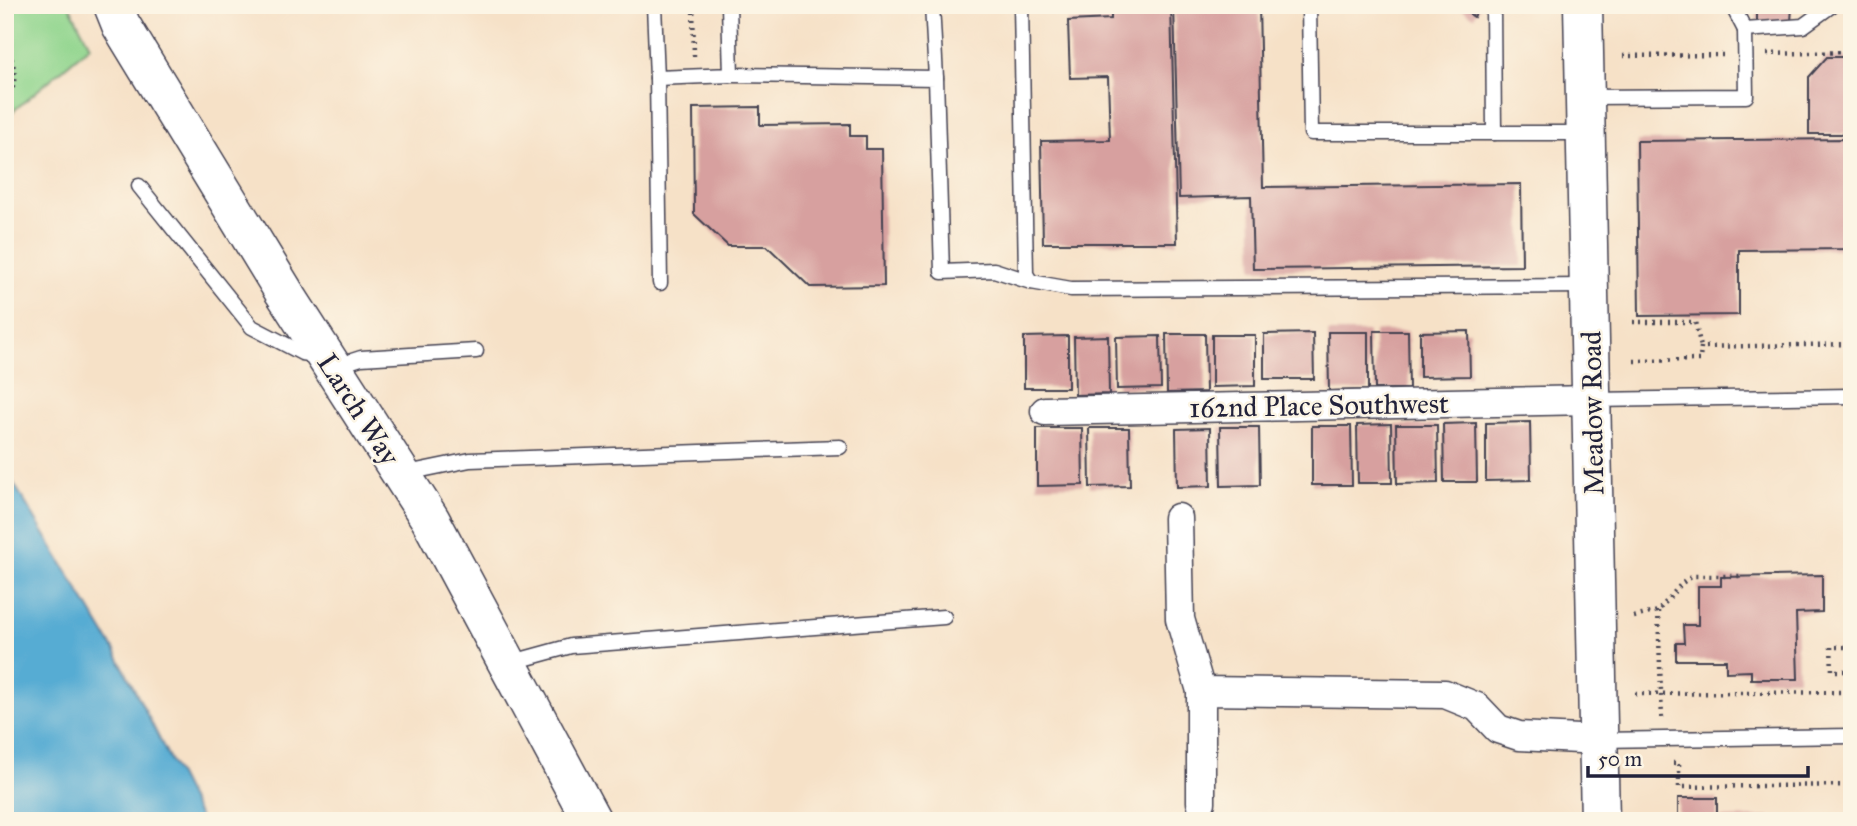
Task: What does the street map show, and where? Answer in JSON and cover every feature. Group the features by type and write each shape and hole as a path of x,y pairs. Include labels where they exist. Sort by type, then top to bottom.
{"street":[{"name":"Larch Way","path":"113,5 121,25 328,362 430,519 592,821"},
{"name":"Meadow Road","path":"1583,5 1600,821"},
{"name":"162nd Place Southwest","path":"1045,411 1592,400"},
{"path":"1178,518 1180,619 1201,691 1201,802"},
{"path":"1201,691 1445,694 1477,707 1498,729 1519,736 1599,740"}],"lane":[{"path":"654,5 660,283"},
{"path":"729,5 731,75"},
{"path":"932,5 942,272 994,270 1031,282 1071,289 1589,286"},
{"path":"1021,5 1026,274 1031,282"},
{"path":"1309,5 1311,133 1494,133 1585,115 1746,96 1745,30 1732,5"},
{"path":"1493,5 1494,133"},
{"path":"1745,30 1803,26 1832,5"},
{"path":"657,78 731,75 936,78"},
{"path":"139,186 252,327 302,353 328,362 476,351"},
{"path":"1592,400 1852,396"},
{"path":"401,475 470,460 840,447"},
{"path":"508,663 571,646 944,617"},
{"path":"1599,740 1852,736"}],"path":[{"path":"693,5 694,59"},
{"path":"5,46 14,59 12,94 5,103"},
{"path":"1633,322 1695,322 1701,347 1700,360 1634,361"},
{"path":"1701,347 1852,344"},
{"path":"1634,617 1658,611 1682,583 1693,576 1744,576"},
{"path":"1658,611 1662,721"},
{"path":"1634,694 1847,692 1849,671 1832,671 1831,647 1852,647"},
{"path":"1668,763 1679,763 1679,786 1852,785"}],"green space":[{"path":"5,5 69,5 90,46 5,118"}],"water":[{"path":"5,469 115,651 201,821 5,821"}],"building":[{"path":"1111,5 1171,5 1177,243 1043,243 1041,141 1110,140 1108,77 1070,78 1068,21 1111,19"},
{"path":"1174,5 1259,5 1263,187 1521,184 1522,266 1253,269 1251,196 1179,198"},
{"path":"1456,5 1478,5 1480,6 1474,17"},
{"path":"1757,5 1792,5 1791,23 1757,22"},
{"path":"1827,57 1852,57 1852,134 1809,134 1809,77"},
{"path":"760,107 760,125 850,124 850,136 866,136 866,149 882,149 884,286 810,287 767,246 728,246 694,214 693,108"},
{"path":"1852,139 1852,249 1739,250 1739,315 1639,316 1637,141"},
{"path":"1374,331 1408,331 1409,389 1375,389"},
{"path":"1469,331 1470,376 1420,377 1420,332"},
{"path":"1328,332 1368,332 1368,390 1329,391"},
{"path":"1313,333 1314,379 1264,379 1264,334"},
{"path":"1166,334 1205,334 1206,392 1167,393"},
{"path":"1212,335 1255,335 1255,386 1212,387"},
{"path":"1068,336 1068,388 1024,388 1024,337"},
{"path":"1108,336 1109,394 1075,395 1074,337"},
{"path":"1160,336 1161,388 1117,389 1116,337"},
{"path":"1530,422 1531,480 1486,481 1486,423"},
{"path":"1476,423 1477,482 1444,482 1443,424"},
{"path":"1391,424 1392,483 1358,483 1357,425"},
{"path":"1396,425 1437,425 1438,483 1397,484"},
{"path":"1312,426 1351,426 1352,485 1312,485"},
{"path":"1220,427 1259,427 1260,485 1221,486"},
{"path":"1037,428 1082,428 1083,485 1037,486"},
{"path":"1089,428 1129,428 1130,486 1090,487"},
{"path":"1210,428 1211,486 1177,487 1176,429"},
{"path":"1822,575 1822,612 1796,613 1798,679 1751,679 1751,671 1726,672 1726,660 1676,660 1676,643 1684,643 1683,625 1698,625 1698,586 1721,586 1721,577"},
{"path":"1678,798 1717,798 1717,818 1770,817 1770,821 1678,821"}]}
